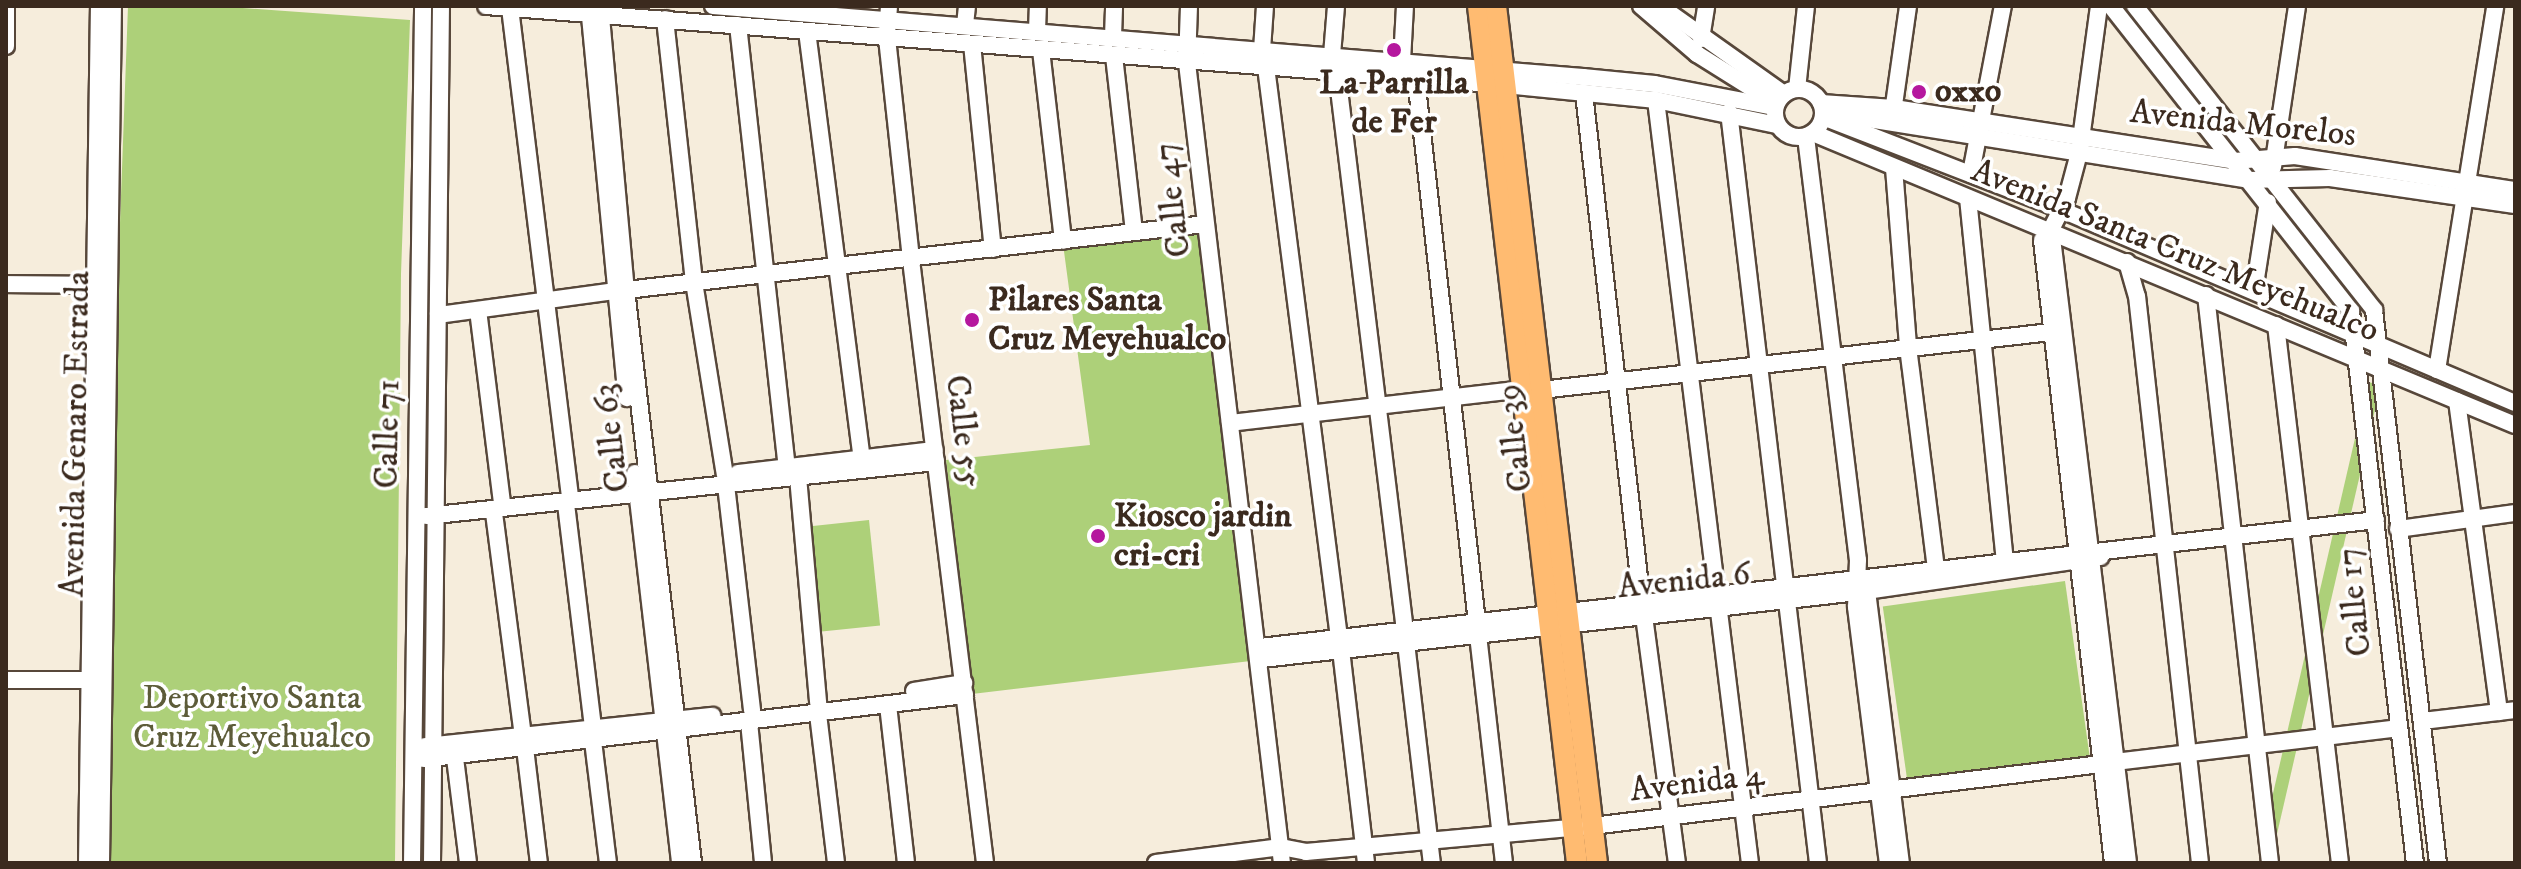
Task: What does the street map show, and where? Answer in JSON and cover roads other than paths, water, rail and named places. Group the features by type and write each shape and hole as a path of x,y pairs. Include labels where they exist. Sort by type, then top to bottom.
{"main road":[{"name":"Calle 39","path":"1478,6 1495,76 1583,826 1597,863"},
{"name":"Calle 39","path":"1495,76 1496,6"},
{"name":"Calle 39","path":"1577,863 1583,826"}],"street":[{"path":"6,6 6,46"},
{"name":"Avenida Genaro Estrada","path":"87,863 95,680 101,285 99,6"},
{"name":"Avenida Genaro Estrada","path":"101,285 113,6"},
{"name":"Calle 71","path":"412,863 423,6"},
{"name":"Calle 71","path":"432,863 441,6"},
{"path":"486,6 594,10 665,19 812,10 888,13 965,25 1402,61 1495,76"},
{"path":"713,6 807,31 887,38 1416,78 1495,76 1655,84 1783,98"},
{"path":"965,25 967,6"},
{"path":"1037,31 1038,6"},
{"path":"1113,37 1114,6"},
{"name":"Calle 47","path":"1189,6 1187,63 1261,653 1282,858"},
{"path":"1262,50 1265,6"},
{"path":"1332,55 1336,6"},
{"path":"1402,61 1405,6"},
{"path":"1641,6 1697,54 1783,98 1823,111 1810,135 1860,584 1886,791 1901,863"},
{"path":"1660,6 1783,98"},
{"path":"1701,39 1706,6"},
{"path":"1777,125 1806,6"},
{"path":"1888,140 1908,6"},
{"path":"1971,173 1984,122 2003,6"},
{"path":"2083,558 2051,332 2046,228 2080,144 2099,6"},
{"name":"Calle 17","path":"2111,6 2268,206 2347,300 2357,335 2415,863"},
{"name":"Calle 17","path":"2135,6 2368,298 2383,369 2398,529 2438,863"},
{"path":"2254,291 2297,6"},
{"path":"2437,370 2495,6"},
{"path":"510,8 608,863"},
{"name":"Calle 63","path":"594,10 620,291 643,490 671,726 693,863"},
{"path":"741,13 765,276 792,472 836,863"},
{"name":"Calle 55","path":"888,13 887,38 911,260 985,863"},
{"path":"665,19 694,282 726,480 763,863"},
{"path":"807,31 862,459"},
{"path":"972,44 993,249"},
{"path":"1041,50 1063,241"},
{"path":"1114,56 1134,232"},
{"path":"1266,67 1313,414 1366,863"},
{"path":"1337,73 1380,406 1432,863"},
{"name":"Avenida Santa Cruz Meyehualco","path":"1495,76 1584,93 1656,100 1729,112 1777,125 1784,133 1810,135 2046,228 2515,425"},
{"path":"1416,78 1504,863"},
{"path":"1584,93 1620,381 1643,610 1677,863"},
{"path":"1656,100 1715,602 1750,863"},
{"name":"Avenida Santa Cruz Meyehualco","path":"1823,111 2515,403"},
{"name":"Avenida Morelos","path":"1823,111 1984,122 2249,180 2330,178 2466,191 2515,190"},
{"path":"1729,112 1818,863"},
{"name":"Avenida Morelos","path":"1893,116 1980,139 2080,144 2235,161 2274,157 2466,191 2515,205"},
{"path":"1894,168 1908,347 1936,568"},
{"path":"1968,198 2005,560"},
{"path":"438,315 694,282 911,260 1205,224"},
{"path":"2046,228 2113,863"},
{"path":"2127,262 2137,296 2200,863"},
{"path":"6,284 101,285"},
{"path":"2206,295 2270,863"},
{"path":"478,310 539,863"},
{"path":"2276,325 2304,529 2340,863"},
{"path":"1230,423 2051,332"},
{"path":"2422,721 2507,711 2472,520 2457,401"},
{"path":"416,512 498,507 936,456"},
{"path":"792,472 862,459 936,456"},
{"path":"2398,529 2515,513"},
{"name":"Avenida 6","path":"1261,653 1715,602 2376,520"},
{"name":"Avenida 6","path":"1860,584 1936,568 2005,560 2083,558"},
{"path":"6,680 95,680"},
{"name":"Avenida Genaro Estrada","path":"95,680 101,863"},
{"path":"818,708 888,705 965,689"},
{"path":"414,752 750,717 965,689"},
{"path":"888,705 906,863"},
{"name":"Calle 63","path":"671,726 680,863"},
{"name":"Avenida 4","path":"1156,863 1282,858 1364,845 1583,826 2398,728"},
{"path":"434,752 455,758 524,742"},
{"path":"455,758 468,863"},
{"path":"2104,764 2128,863"},
{"path":"1886,791 1888,863"}],"place":[{"name":"La Parrilla de Fer","path":"1394,50"},
{"name":"oxxo","path":"1919,92"},
{"name":"Pilares Santa Cruz Meyehualco","path":"972,320"},
{"name":"Kiosco jardin cri-cri","path":"1098,536"}],"park label":[{"name":"Deportivo Santa Cruz Meyehualco","path":"252,718"}]}
